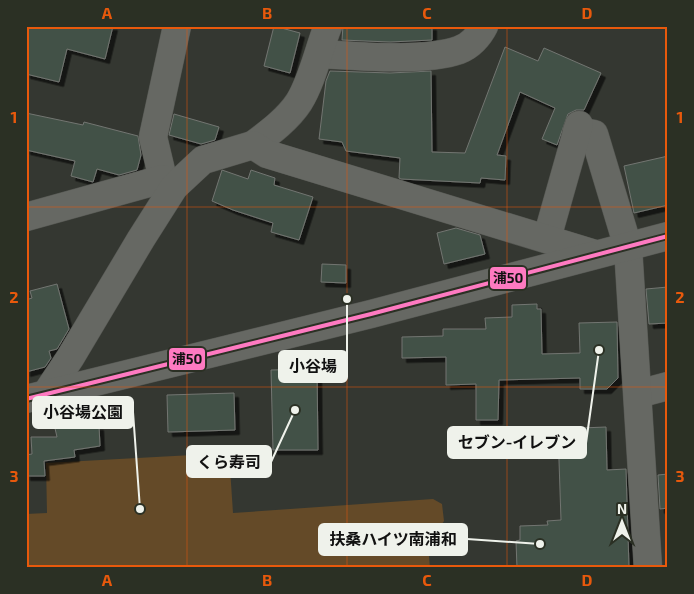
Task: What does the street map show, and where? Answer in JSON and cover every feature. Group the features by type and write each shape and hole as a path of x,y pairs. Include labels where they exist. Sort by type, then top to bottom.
{"street":[{"path":"36,397 70,358 140,239 169,183 153,137 177,26"},
{"path":"26,217 169,183 203,160 253,145 276,127 298,104 319,54 328,26"},
{"path":"319,54 377,57 436,55 460,50 479,36 484,26"},
{"path":"547,238 578,128 594,134 628,247 648,568"},
{"path":"253,145 267,154 595,254"},
{"path":"36,397 371,314 668,236"},
{"path":"638,394 668,386"}],"shaded area":[{"path":"229,453 233,513 433,499 442,504 444,521 428,545 430,568 26,568 26,514 47,513 46,463"}],"building":[{"path":"26,26 113,26 105,59 67,49 59,82 26,74"},
{"path":"274,26 300,33 290,73 264,66"},
{"path":"343,26 432,26 432,40 390,42 342,40"},
{"path":"505,47 538,61 544,48 601,73 584,110 576,110 568,114 557,145 542,139 555,108 520,92 497,155 506,156 505,180 481,178 480,183 401,179 399,178 400,158 346,151 342,142 319,139 326,81 330,71 390,73 431,71 432,152 465,153"},
{"path":"26,113 83,125 84,122 138,136 141,155 137,170 119,175 97,169 93,182 71,176 75,161 26,150"},
{"path":"174,114 219,127 215,140 201,144 169,135"},
{"path":"668,156 668,205 634,213 624,166"},
{"path":"222,170 248,179 251,170 275,178 274,185 313,197 299,240 271,232 273,223 212,201"},
{"path":"456,228 480,235 485,254 444,264 437,233"},
{"path":"322,264 346,265 346,283 321,282"},
{"path":"57,284 69,329 57,349 49,351 51,358 45,367 26,372 26,300 32,298 30,291"},
{"path":"668,287 668,323 649,324 646,289"},
{"path":"537,304 537,309 541,309 542,354 580,353 579,323 617,322 618,378 607,389 580,389 580,378 499,380 498,420 476,420 476,384 446,385 446,357 402,358 402,337 443,336 443,329 486,329 485,318 512,317 512,305"},
{"path":"317,369 318,450 273,450 271,370"},
{"path":"234,393 235,430 168,432 167,395"},
{"path":"87,420 88,426 99,426 100,446 74,450 75,457 44,461 45,476 26,476 26,455 32,454 31,437 57,437 54,424"},
{"path":"606,427 607,470 626,469 629,568 517,568 516,541 520,540 520,526 548,525 547,521 561,520 558,431 581,431 581,428"},
{"path":"668,474 668,508 660,509 658,475"}],"transit line":[{"name":"浦50","path":"26,399 371,314 668,236"}],"place":[{"name":"小谷場","path":"347,299"},
{"name":"セブン-イレブン","path":"599,350"},
{"name":"くら寿司","path":"295,410"},
{"name":"小谷場公園","path":"140,509"},
{"name":"扶桑ハイツ南浦和","path":"540,544"}]}
